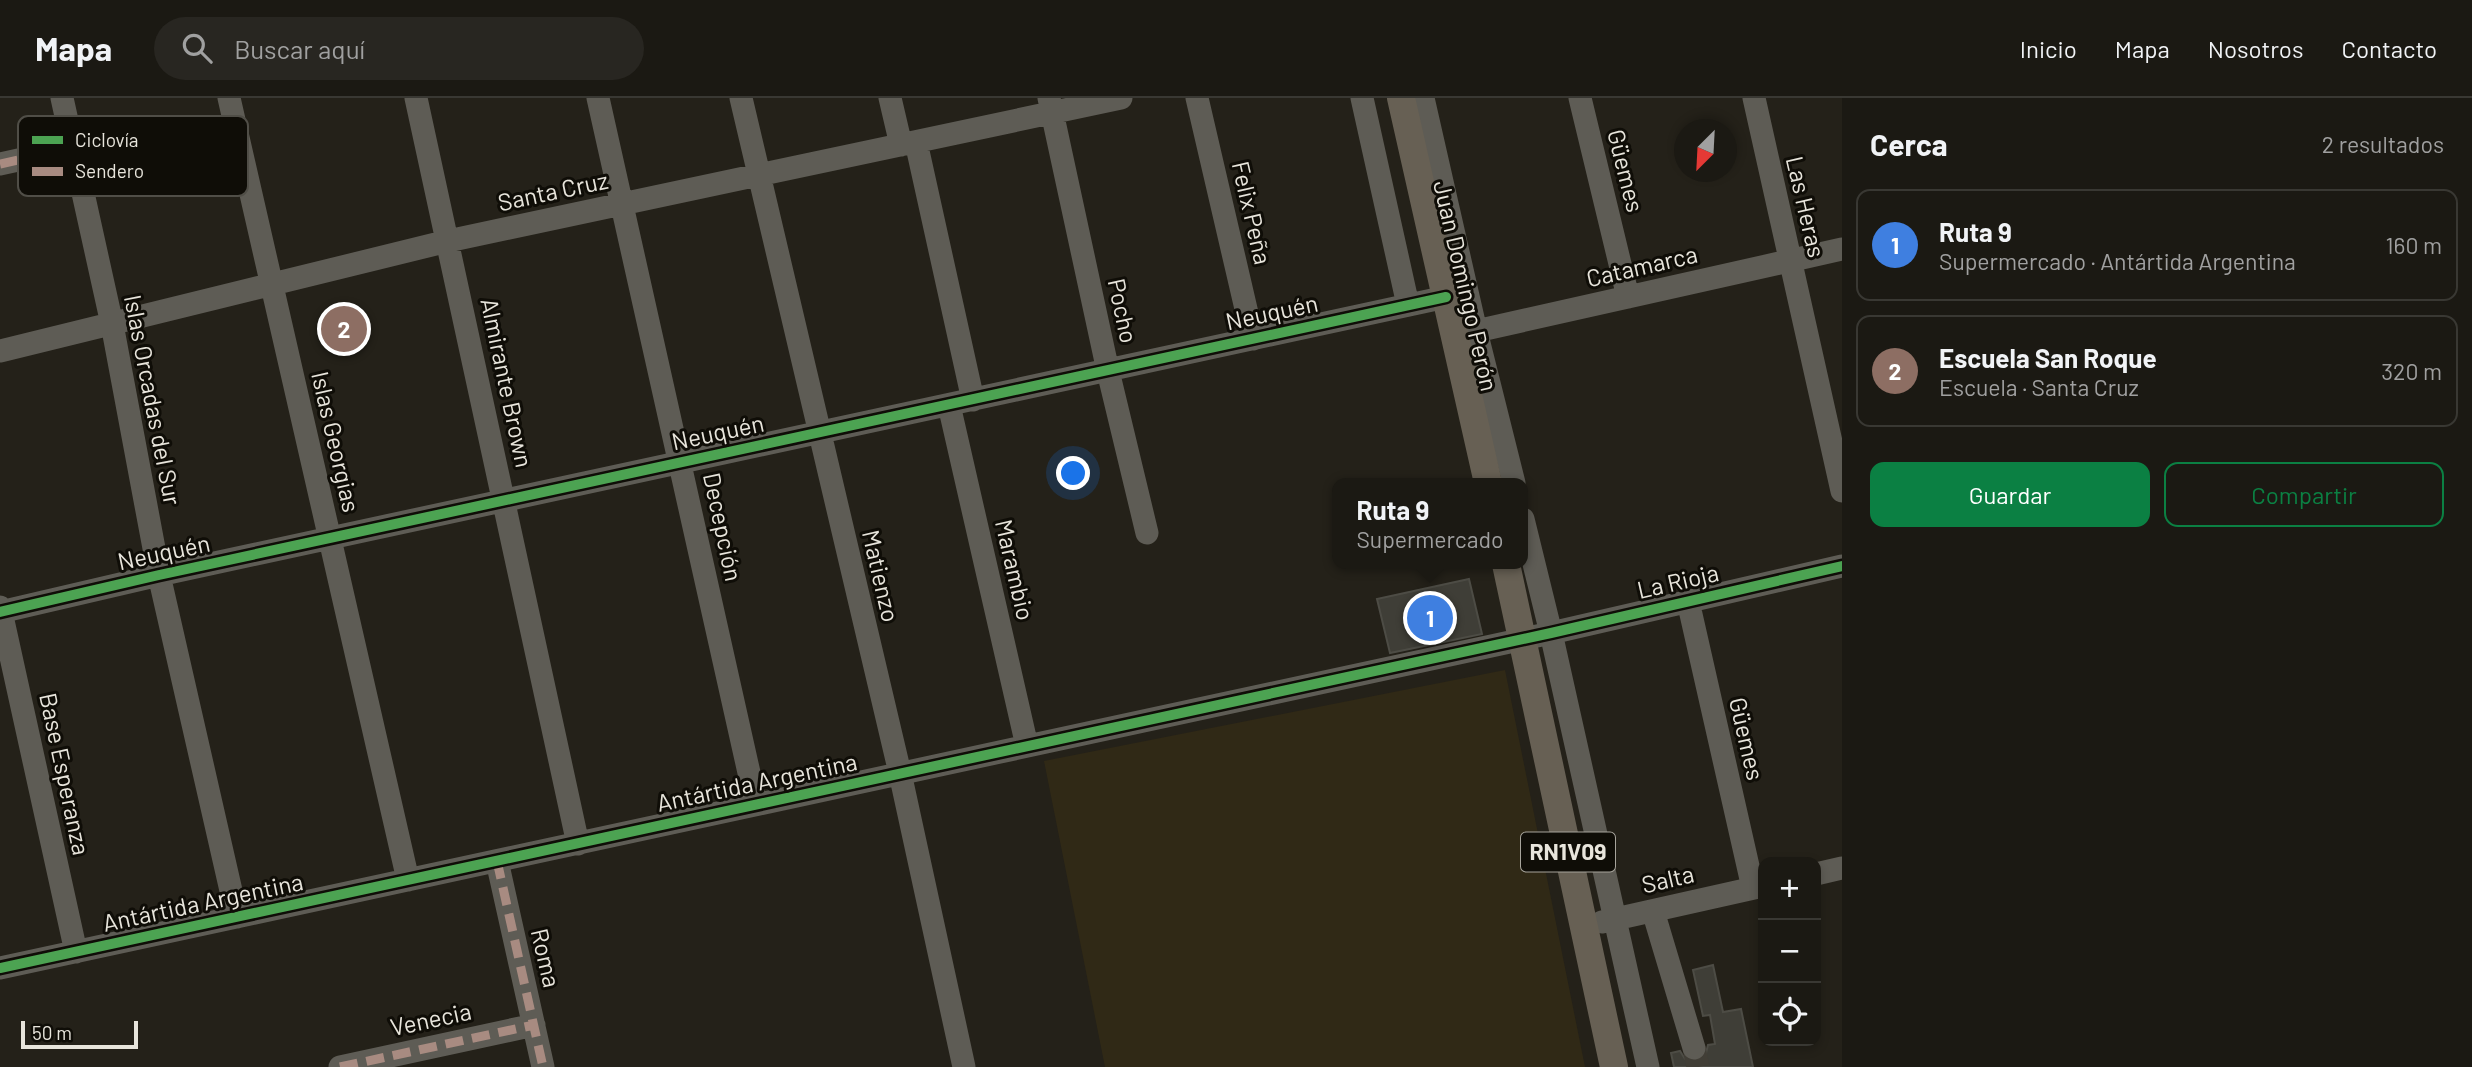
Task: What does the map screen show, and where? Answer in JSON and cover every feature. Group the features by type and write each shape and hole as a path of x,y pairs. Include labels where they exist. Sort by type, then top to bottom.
{"main road":[{"name":"Juan Domingo Perón","path":"1401,98 1446,297 1465,334 1487,478"},
{"name":"RN1V09","path":"1507,569 1614,1067"}],"street":[{"name":"Islas Orcadas del Sur","path":"62,98 66,116"},
{"name":"Islas Georgias","path":"229,98 233,116"},
{"name":"Almirante Brown","path":"416,98 578,844"},
{"name":"Decepción","path":"598,98 756,804"},
{"name":"Matienzo","path":"741,98 900,773 964,1067"},
{"path":"890,98 908,143 973,400"},
{"name":"Santa Cruz","path":"0,351 448,241 908,143 1051,105 1121,98"},
{"name":"Felix Peña","path":"1197,98 1253,339"},
{"path":"1362,98 1408,305"},
{"name":"Juan Domingo Perón","path":"1423,98 1465,334 1512,478"},
{"name":"Güemes","path":"1580,98 1628,297"},
{"name":"Las Heras","path":"1759,99 1790,261 1842,491"},
{"name":"Pocho","path":"1051,105 1108,370 1147,533"},
{"path":"0,164 18,160"},
{"name":"Islas Georgias","path":"248,180 408,880"},
{"name":"Islas Orcadas del Sur","path":"84,196 112,324 159,575 237,917"},
{"name":"Catamarca","path":"1465,334 1842,250"},
{"name":"Neuquén","path":"0,610 1446,297"},
{"name":"Marambio","path":"949,405 1027,746"},
{"path":"1528,539 1648,1067"},
{"name":"La Rioja","path":"1522,638 1842,566"},
{"name":"Güemes","path":"1688,601 1758,887"},
{"name":"Base Esperanza","path":"0,610 76,952"},
{"name":"Antártida Argentina","path":"0,968 1522,638"},
{"name":"Roma","path":"496,861 543,1067"},
{"path":"1821,873 1842,868"},
{"name":"Salta","path":"1584,926 1758,887"},
{"path":"1653,911 1694,1048"},
{"name":"Venecia","path":"340,1067 534,1025"}],"shaded area":[{"path":"1505,670 1585,1067 1105,1067 1044,761"}],"building":[{"path":"1469,579 1482,634 1390,653 1377,599"},
{"path":"1713,965 1723,1012 1741,1009 1753,1067 1674,1067 1671,1053 1680,1051 1685,1059 1697,1062 1705,1057 1708,1045 1715,1044 1710,1015 1703,1016 1693,970"}],"tunnel":[{"path":"1694,1048 1698,1067"}],"marked path":[{"path":"0,164 18,160"},
{"path":"497,861 543,1067"},
{"path":"340,1067 534,1025"}],"cycle path":[{"path":"0,612 159,575 1446,297"},
{"path":"0,968 1551,633 1842,566"}],"place":[{"name":"Escuela San Roque","path":"344,329"},
{"name":"Ruta 9","path":"1430,618"}]}
